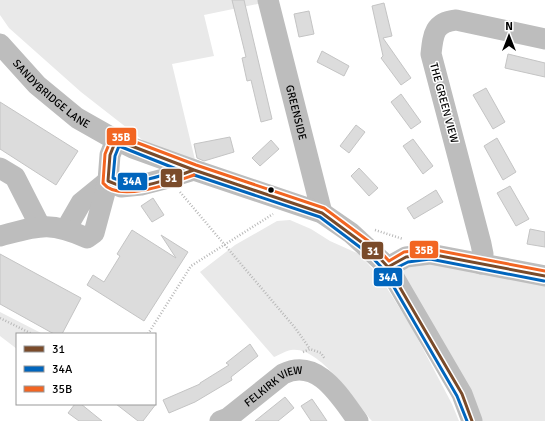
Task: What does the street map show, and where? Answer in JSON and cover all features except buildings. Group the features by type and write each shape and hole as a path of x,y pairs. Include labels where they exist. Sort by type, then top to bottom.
{"street":[{"name":"GREENSIDE","path":"270,6 322,213"},
{"name":"THE GREEN VIEW","path":"481,264 481,244 431,54 432,39 437,27 447,20 456,20 545,39"},
{"name":"SANDYBRIDGE LANE","path":"0,44 37,85 77,118 116,140 194,170 322,213 356,238 388,266 462,394 472,421"},
{"path":"0,236 40,226 66,229 81,203 108,181 110,155 116,140"},
{"path":"0,168 15,177 40,226"},
{"path":"108,181 121,187 168,178 194,170"},
{"path":"388,266 406,256 419,254 451,257 545,276"},
{"name":"FELKIRK VIEW","path":"220,421 228,418 283,374 293,369 304,369 321,376 337,393 358,421"}],"path":[{"path":"168,178 296,330 310,349"},
{"path":"149,333 191,266 290,203"},
{"path":"0,318 30,333"}],"shaded area":[{"path":"0,0 277,0 204,15 214,56 172,64 196,164 154,149 81,92 9,28 0,15"},
{"path":"290,220 311,229 330,241 359,254 380,277 412,328 452,404 459,421 372,421 336,376 313,356 302,351 291,350 274,357 200,272 235,245 277,221"},
{"path":"406,257 545,276 545,421 472,421 396,262"},
{"path":"0,312 41,333 16,333 16,348 0,336"}],"transit line":[{"name":"35B","path":"194,175 147,190 121,192 111,189 103,183 105,154 112,137 117,135 196,165 324,208 375,246 389,261 404,252 430,249 545,271"},
{"name":"31","path":"116,140 194,170 160,182 143,186 119,186 108,181 110,155 116,140"},
{"name":"34A","path":"119,146 179,170 155,178 138,181 113,178 115,156 119,146"},
{"name":"31","path":"194,170 322,213 372,250 388,267 462,394 472,421"},
{"name":"34A","path":"194,175 320,217 369,254 384,270 457,396 467,421"},
{"name":"31","path":"388,267 406,257 430,254 545,276"},
{"name":"34A","path":"390,271 408,262 430,259 544,281"}]}
